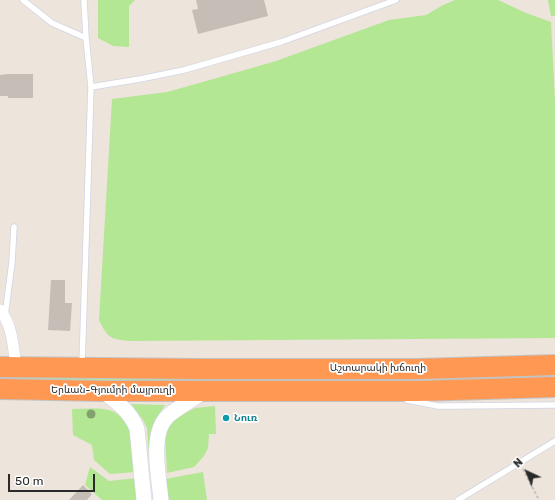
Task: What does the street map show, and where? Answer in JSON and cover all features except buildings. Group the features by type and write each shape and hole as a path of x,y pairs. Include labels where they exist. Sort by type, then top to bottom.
{"highway":[{"name":"Աշտարակի խճուղի","path":"82,367 417,368 555,365"},
{"path":"8,366 82,367"},
{"path":"410,395 417,368"},
{"path":"366,390 410,395 555,387"},
{"name":"Երևան-Գյումրի մայրուղի","path":"0,389 102,391 366,390"}],"street":[{"path":"3,313 10,327 8,366"},
{"path":"102,391 124,408 134,420 136,425 144,500"},
{"path":"161,500 157,448 157,437 160,428 167,417 204,391"}],"lane":[{"path":"23,0 52,23 86,38"},
{"path":"82,367 91,87 84,0"},
{"path":"91,87 184,70 281,42 396,0"},
{"path":"3,313 12,262 14,227"},
{"path":"366,390 394,397"},
{"path":"410,395 438,406 555,405"},
{"path":"458,500 555,441"}],"path":[{"path":"520,462 539,500"}],"green space":[{"path":"98,0 135,0 129,6 129,47 113,46 98,38"},
{"path":"455,0 498,0 526,13 551,22 555,101 555,338 130,341 118,340 111,337 105,331 99,320 112,99 167,92 276,61 389,20 426,15"},
{"path":"548,0 555,0 555,16 551,16"},
{"path":"555,371 555,380 430,384 429,375"},
{"path":"0,374 396,375 396,383 0,382"},
{"path":"131,404 165,405 158,416 149,457 147,428"},
{"path":"215,406 216,434 209,434 208,448 204,456 194,467 167,473 165,434 174,419 195,408"},
{"path":"72,409 103,409 114,412 122,417 131,433 135,472 110,474 94,460 92,445 73,435"},
{"path":"90,467 109,481 137,478 139,500 102,500 85,485"},
{"path":"203,472 207,500 167,500 165,479"}],"place":[{"name":"Նուռ","path":"226,418"}]}
